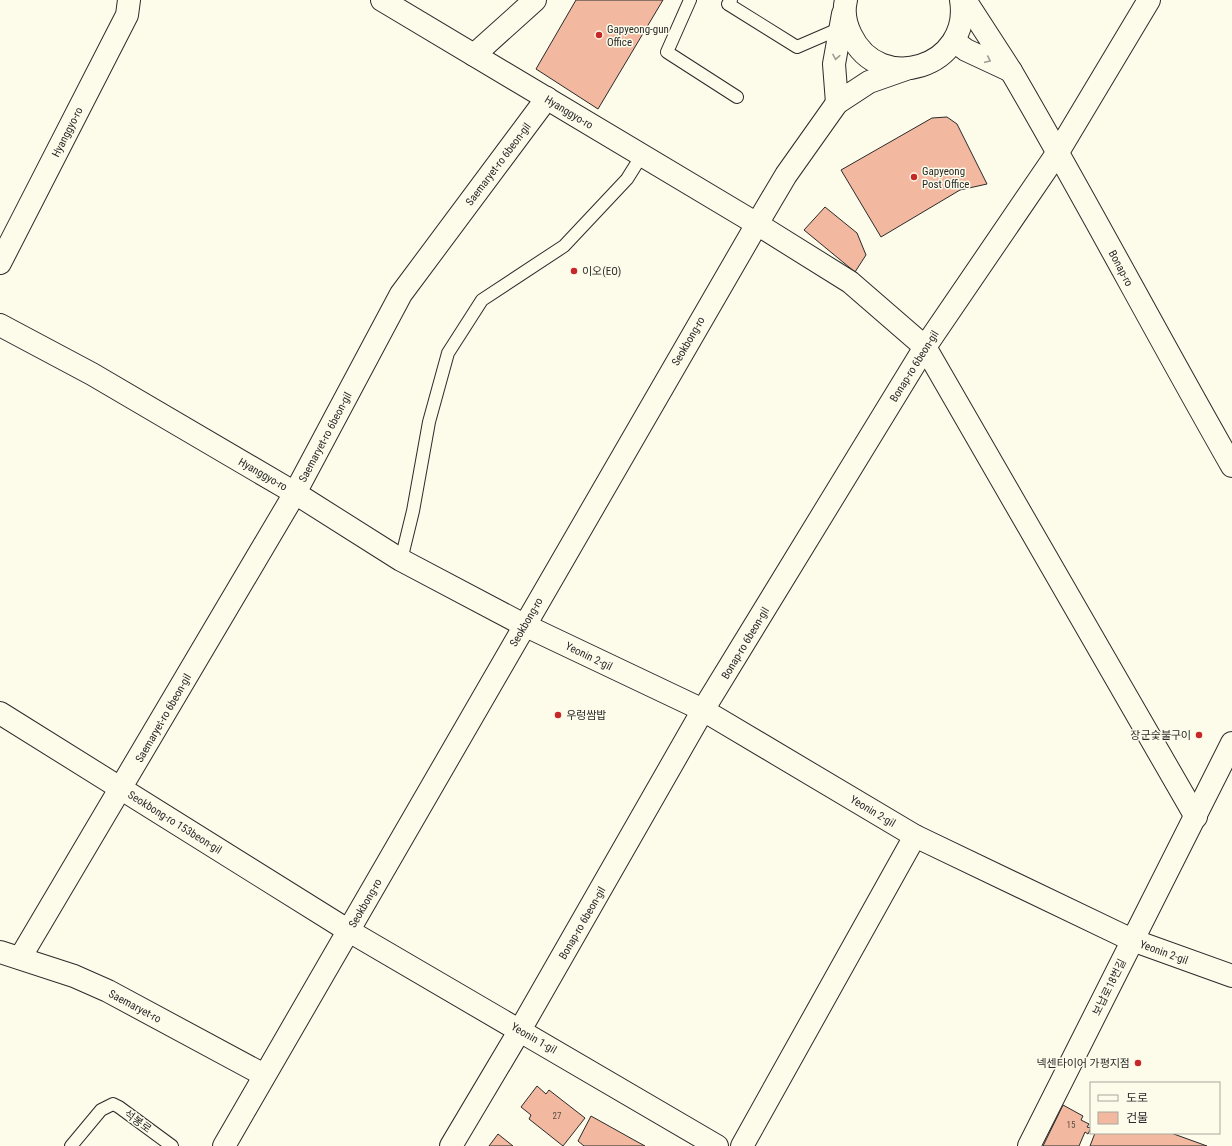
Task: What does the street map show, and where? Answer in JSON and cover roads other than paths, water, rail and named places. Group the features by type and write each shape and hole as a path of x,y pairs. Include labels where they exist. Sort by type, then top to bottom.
{"street":[{"name":"Hyanggyo-ro","path":"0,263 127,15 129,0"},
{"name":"Hyanggyo-ro","path":"382,0 757,224 850,282 925,347 1196,817"},
{"path":"474,55 535,0"},
{"path":"845,2 834,64 837,103 869,82 907,69 926,65 942,55 954,42 961,26 963,10 961,0"},
{"name":"Bonap-ro","path":"965,0 1011,71 1058,152 1165,350 1232,466"},
{"name":"Bonap-ro 6beon-gil","path":"451,1146 520,1030 703,710 925,347 1058,152 1149,0"},
{"path":"845,2 847,25 855,43 869,57 875,60 888,66 907,69"},
{"path":"954,42 966,50 1011,71"},
{"name":"Saemaryet-ro 6beon-gil","path":"10,955 121,789 295,493 401,294 547,98"},
{"name":"Seokbong-ro","path":"224,1146 757,224 786,175 837,103"},
{"name":"Hyanggyo-ro","path":"0,326 92,374 295,493 401,560 524,625"},
{"name":"Yeonin 2-gil","path":"524,625 703,710 915,836 1132,940 1232,976"},
{"name":"Seokbong-ro 153beon-gil","path":"0,713 349,931"},
{"name":"보납로18번길","path":"1029,1146 1232,743"},
{"path":"742,1146 915,836"},
{"name":"Yeonin 1-gil","path":"349,931 717,1146"},
{"name":"Saemaryet-ro","path":"10,955 74,976 108,991 264,1075"}],"lane":[{"path":"690,0 667,52 737,97"},
{"path":"727,1 797,47 841,28"},
{"path":"401,560 414,511 429,422 448,353 482,300 564,246 627,179 642,155"},
{"name":"석봉로","path":"71,1146 101,1110 113,1104 172,1146"}],"place":[{"name":"Gapyeong-gun Office","path":"599,35"},
{"name":"Gapyeong Post Office","path":"914,177"},
{"name":"이오(EO)","path":"574,271"},
{"name":"우렁쌈밥","path":"558,715"},
{"name":"장군숯불구이","path":"1199,735"},
{"name":"넥센타이어 가평지점","path":"1138,1063"}]}
